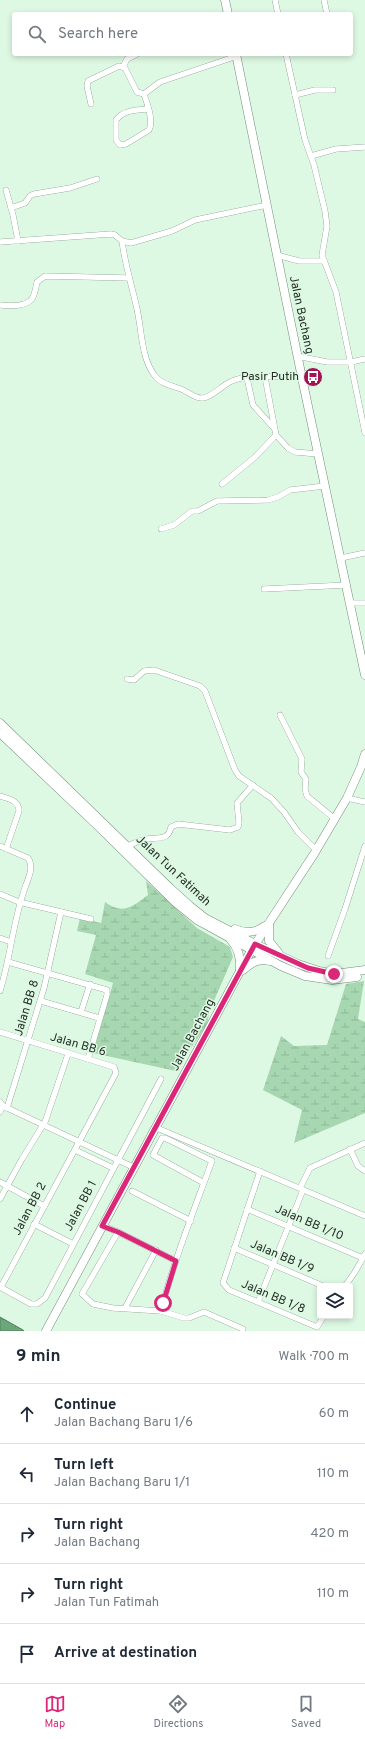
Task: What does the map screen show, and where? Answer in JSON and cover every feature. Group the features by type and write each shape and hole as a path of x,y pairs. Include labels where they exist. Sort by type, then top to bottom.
{"street":[{"path":"225,0 228,12"},
{"path":"275,0 278,12"},
{"path":"324,0 327,12"},
{"path":"123,67 127,59 133,56"},
{"path":"144,94 160,82 233,56"},
{"name":"Jalan Bachang","path":"236,56 297,356 365,675"},
{"path":"286,56 306,140 325,210 327,226 322,255 336,292 365,433"},
{"path":"123,67 129,74 137,92 144,94"},
{"path":"91,104 87,86 88,81 115,68 123,67"},
{"path":"295,95 314,90 332,90"},
{"path":"144,94 148,109 151,123 149,130 126,144 120,145 116,140 116,120 118,117 131,111 148,109"},
{"path":"311,156 336,149 365,146"},
{"path":"11,208 25,204 30,196 34,194 70,188 97,179"},
{"path":"6,190 18,241"},
{"path":"0,242 111,234 115,235 122,241 131,243 172,231 195,220 267,205"},
{"path":"122,241 129,278 138,312 145,354 151,370 161,382 183,390 197,398 203,398 232,381 265,377 302,378"},
{"path":"277,255 299,261 324,261"},
{"path":"0,305 15,305 30,302 33,298 37,282 45,276 129,278"},
{"path":"297,356 322,362 351,362 365,360"},
{"path":"265,377 276,435 288,448 295,452 318,454"},
{"path":"247,378 253,406 274,428"},
{"path":"222,484 254,458 276,435"},
{"path":"161,530 174,525 192,511 198,511 216,501 268,500 278,497 290,490 325,486"},
{"path":"341,558 365,553"},
{"path":"264,589 347,585"},
{"path":"350,604 365,603"},
{"path":"127,679 131,680 137,678 144,670 154,670 200,686 209,697 235,770 239,776 271,798 284,812 298,832 316,850"},
{"path":"280,715 302,758 301,774 306,779 306,790 308,796 335,819"},
{"name":"Jalan Tun Fatimah","path":"0,723 190,906 214,923 281,966 305,976 324,980 338,980 365,974"},
{"name":"Jalan Tun Fatimah","path":"0,733 185,911 197,920 225,936 282,956 308,968 328,973 347,973 365,970"},
{"name":"Jalan Bachang","path":"46,1331 102,1226 157,1128 253,947 316,850 347,798 359,772 365,754"},
{"path":"128,846 144,839 165,837 168,835 171,827 178,824 230,830 234,829 239,823 236,803 253,785"},
{"path":"0,796 18,804 19,811 6,848"},
{"path":"347,798 365,802"},
{"path":"0,846 28,858 31,869 20,902 8,962 0,991"},
{"path":"328,956 365,846"},
{"path":"0,894 20,902 91,919"},
{"name":"Jalan BB 8","path":"0,1112 28,1042 49,972 61,912"},
{"path":"214,923 249,933 269,923"},
{"path":"269,923 269,942 282,956"},
{"path":"225,936 232,941 238,951 241,963 240,973"},
{"path":"0,938 11,942"},
{"path":"240,973 248,965 259,960 269,961 281,966"},
{"path":"8,962 105,988 107,992 88,1059"},
{"path":"80,1012 90,984"},
{"path":"40,1001 100,1018"},
{"name":"Jalan BB 6","path":"0,1032 28,1042 114,1067 116,1072 79,1142"},
{"path":"0,1199 43,1125 68,1054"},
{"name":"Jalan BB 1","path":"0,1287 31,1304 42,1302 161,1078"},
{"path":"3,1105 135,1168"},
{"path":"157,1128 365,1216"},
{"path":"161,1311 176,1261 212,1161 164,1137 160,1140 153,1155 204,1182"},
{"name":"Jalan BB 2","path":"0,1287 79,1142"},
{"path":"258,1302 289,1227 301,1189 310,1168 365,1143"},
{"path":"350,1149 358,1166 365,1171"},
{"path":"75,1150 113,1168"},
{"path":"234,1248 260,1171"},
{"path":"0,1182 44,1206"},
{"path":"132,1191 190,1221"},
{"name":"Jalan BB 1/10","path":"247,1209 364,1256"},
{"path":"34,1224 73,1244"},
{"path":"102,1226 118,1232 176,1261"},
{"path":"118,1232 82,1294 93,1304 113,1308 161,1311 184,1318 204,1312 243,1329"},
{"name":"Jalan BB 1/9","path":"234,1248 317,1283"},
{"name":"Jalan BB 1/8","path":"234,1248 223,1283 229,1290 317,1327 322,1319"},
{"path":"125,1308 156,1250"},
{"path":"347,1283 364,1256"}],"green space":[{"path":"146,881 197,928 230,947 233,957 210,1010 207,1024 176,1071 93,1053 113,983 85,974 96,935 77,931 80,918 101,923 105,902 111,906 122,909 132,906 148,895"},
{"path":"364,981 358,1019 365,1022 365,1113 294,1143 302,1110 263,1090 281,1036 294,1046 327,1045 346,984"}],"water":[{"path":"0,1317 23,1330 24,1331 0,1331"}],"place":[{"name":"Pasir Putih","path":"313,377"}],"route":[{"path":"163,1303 176,1261 150,1247 102,1226 135,1168 255,944 308,968 334,974"}]}
